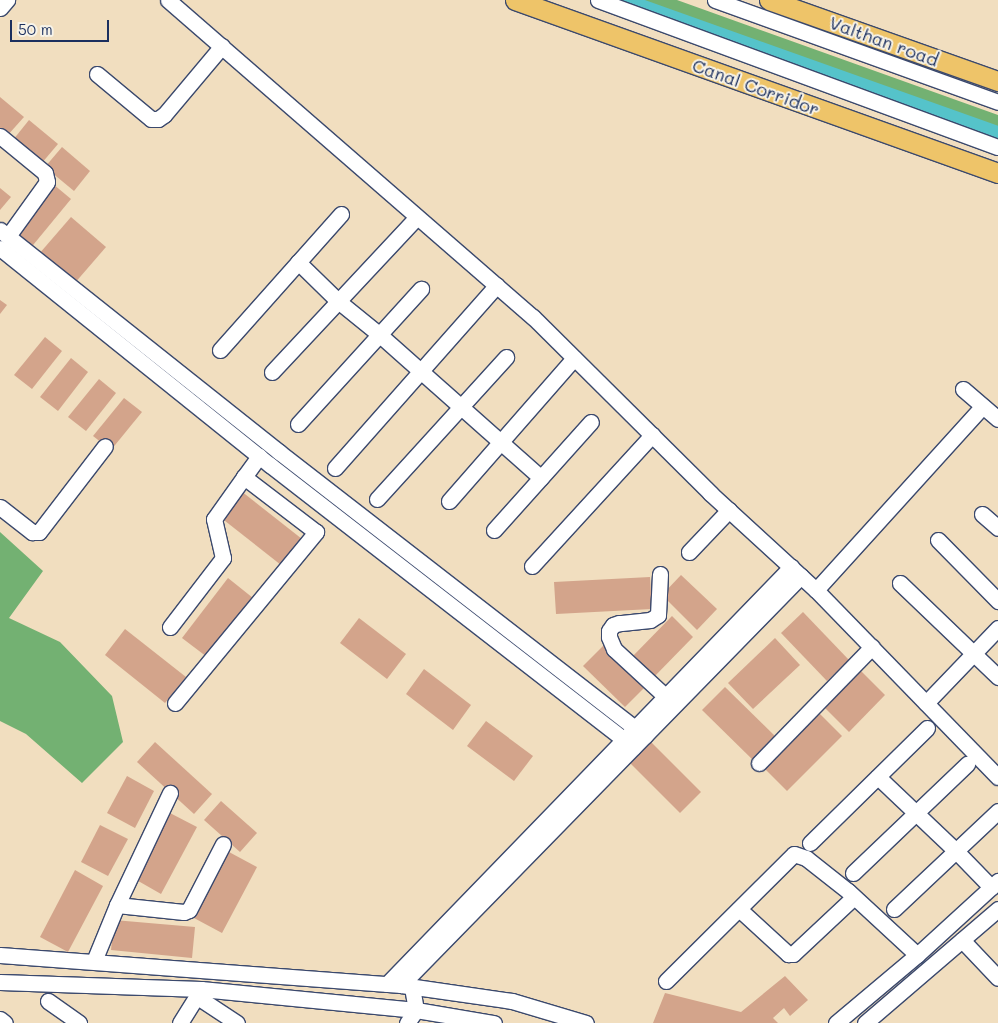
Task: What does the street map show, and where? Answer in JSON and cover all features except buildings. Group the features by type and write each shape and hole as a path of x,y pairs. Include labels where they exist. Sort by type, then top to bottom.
{"main road":[{"name":"Canal Corridor","path":"515,0 998,173"},
{"name":"Valthan road","path":"769,0 998,81"}],"street":[{"path":"0,8 7,0"},
{"path":"168,0 533,317 652,436 816,590 998,777"},
{"path":"598,0 998,147"},
{"path":"714,0 998,102"},
{"path":"97,74 151,119 158,119 164,115 222,46"},
{"path":"0,136 45,173 47,182 3,238"},
{"path":"220,350 341,214"},
{"path":"272,372 417,217"},
{"path":"3,238 259,456 634,737"},
{"path":"3,238 279,452 634,737"},
{"path":"298,262 338,301 501,441 541,478"},
{"path":"336,468 496,285"},
{"path":"298,424 421,289"},
{"path":"377,498 506,357"},
{"path":"449,501 574,358"},
{"path":"963,389 998,419"},
{"path":"816,590 983,406"},
{"path":"494,530 591,422"},
{"path":"532,566 652,436"},
{"path":"0,507 32,532 39,532 105,446"},
{"path":"170,627 223,558 214,519 259,456"},
{"path":"175,703 316,532 244,477"},
{"path":"689,552 729,510"},
{"path":"982,514 998,528"},
{"path":"938,540 998,600"},
{"path":"634,737 665,696 796,571"},
{"path":"400,985 634,737 796,571"},
{"path":"660,574 658,615 650,620 613,625 609,631 609,637 614,649 665,696"},
{"path":"900,583 998,677"},
{"path":"926,703 998,628"},
{"path":"759,763 872,647"},
{"path":"810,843 927,728"},
{"path":"853,873 967,764"},
{"path":"836,1023 917,955 995,884 955,850 878,777"},
{"path":"94,961 117,905 170,793"},
{"path":"894,909 998,811"},
{"path":"117,905 184,912 190,910 223,844"},
{"path":"666,981 794,854 806,858 854,897 917,955"},
{"path":"739,908 788,954 792,954 854,897"},
{"path":"865,1023 998,909"},
{"path":"962,940 998,978"},
{"path":"1,955 400,985 512,1001 586,1023"},
{"path":"25,956 27,983"},
{"path":"0,982 199,992 416,1010 494,1023"},
{"path":"400,985 416,1010"},
{"path":"180,1023 199,992"},
{"path":"199,992 237,1023"},
{"path":"48,1001 79,1023"},
{"path":"408,1023 416,1010"},
{"path":"0,1019 5,1023"}],"green space":[{"path":"635,0 677,0 998,115 998,139 822,75 714,29"},
{"path":"0,532 43,571 9,618 60,642 112,696 123,742 82,783 26,734 0,721"}],"waterway":[{"path":"624,0 998,133"}]}
